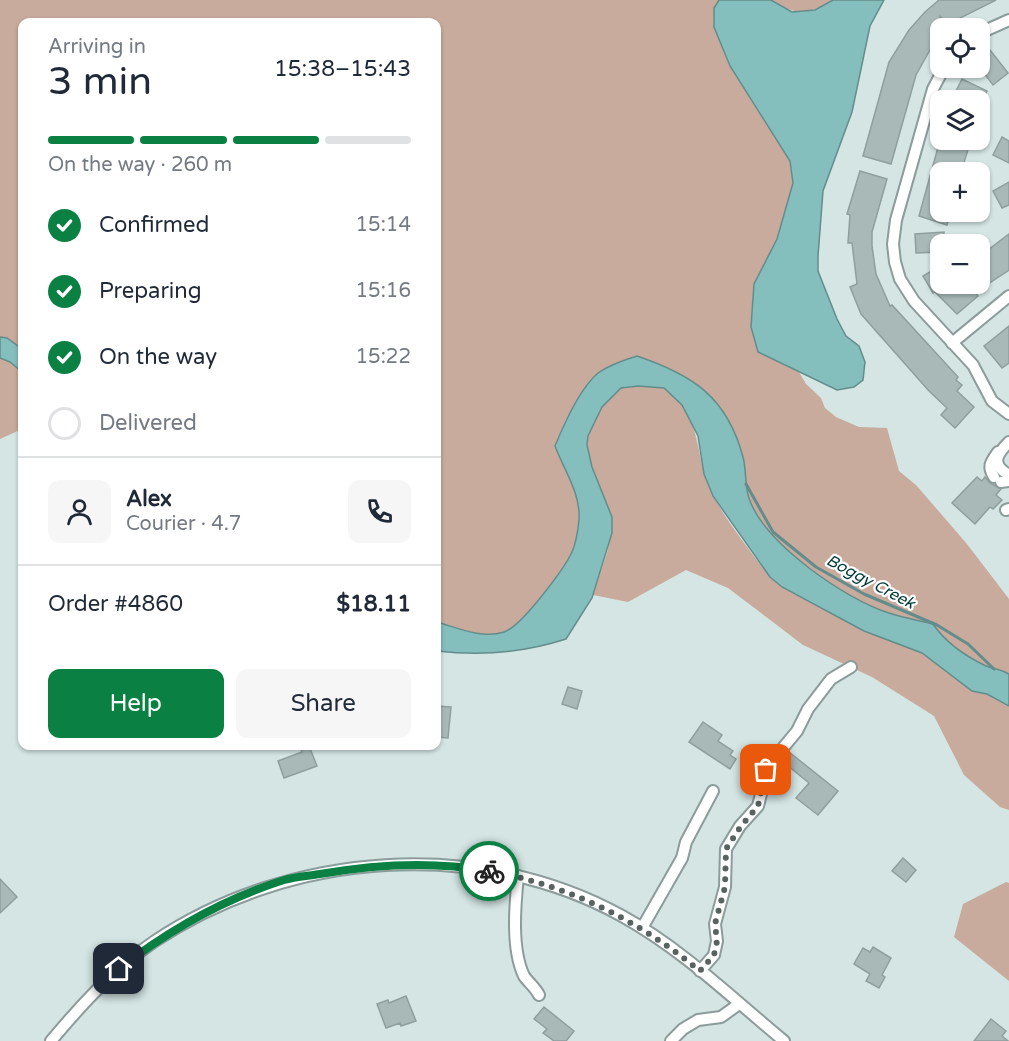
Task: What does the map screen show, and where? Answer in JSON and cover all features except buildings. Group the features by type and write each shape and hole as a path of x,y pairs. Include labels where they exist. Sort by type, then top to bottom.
{"street":[{"path":"990,29 1009,20"},
{"path":"940,78 931,97 896,220 893,244 897,270 914,301 977,371 992,401 1009,414"},
{"path":"952,343 1009,296"},
{"path":"1003,479 989,470 998,452 1009,442"},
{"path":"700,971 714,955 717,941 715,924 725,887 726,849 758,806 768,766 797,731 808,709 831,679 851,667"},
{"path":"642,928 682,858 686,842 713,791"},
{"path":"51,1041 81,1005 104,983 156,941 189,921 244,895 286,880 379,866 425,864 471,868 518,876 585,899 621,915 700,971 784,1041"},
{"path":"518,876 515,909 516,935 525,976 539,994"},
{"path":"671,1041 683,1029 698,1020 721,1017 739,1004"}],"shaded area":[{"path":"0,0 719,0 714,8 714,27 730,66 790,161 793,183 777,239 754,284 758,352 799,372 806,384 821,398 825,408 836,417 859,427 887,428 899,471 916,485 967,544 1009,599 1009,674 970,658 950,643 933,624 888,613 850,596 809,569 790,553 759,518 750,501 744,462 736,436 728,419 717,404 691,380 637,356 566,419 555,446 575,491 579,510 576,540 572,552 560,571 521,620 504,632 479,633 441,623 441,18 18,18 18,346 7,338 0,337"},
{"path":"771,0 833,0 815,9 802,12 788,9"},
{"path":"0,358 18,369 18,431 0,439"},
{"path":"638,386 665,389 686,411 714,497 733,528 770,577 782,587 864,631 922,653 972,691 987,694 1009,706 1009,810 1000,807 964,775 934,716 872,677 803,645 728,588 686,570 628,602 593,595 608,550 612,517 592,467 587,445 588,436 602,407 611,397 621,388"},
{"path":"1006,882 1009,883 1009,981 954,937 963,904"}],"water":[{"path":"719,0 771,0 792,12 815,10 833,0 884,0 870,26 852,112 823,191 818,271 837,319 846,336 859,346 865,362 863,380 854,387 837,390 758,352 751,327 754,284 777,239 793,183 790,161 730,66 714,27 714,8"},
{"path":"0,337 7,338 18,346 18,369 0,358"},
{"path":"637,356 657,363 691,380 705,391 728,419 744,462 750,501 759,518 773,535 809,568 851,596 889,613 933,624 950,643 963,653 986,666 1009,674 1009,706 987,694 972,691 922,653 864,631 782,587 770,577 713,496 704,474 698,436 682,405 664,388 638,386 621,388 602,407 588,436 587,445 592,467 612,517 612,533 592,598 566,639 502,652 441,651 441,623 461,630 487,634 504,632 511,628 531,609 572,552 579,524 579,510 575,491 555,446 573,407 591,380 598,373"}],"waterway":[{"name":"Boggy Creek","path":"746,484 773,532 816,567 864,594 937,625 968,644 994,669"}],"way so far":[{"path":"489,871 514,875 555,887 621,915 651,933 700,971 714,955 717,941 715,924 725,887 726,849 758,806 766,770"}],"route":[{"path":"119,969 156,941 189,921 244,895 286,880 379,866 425,864 489,871"}]}
